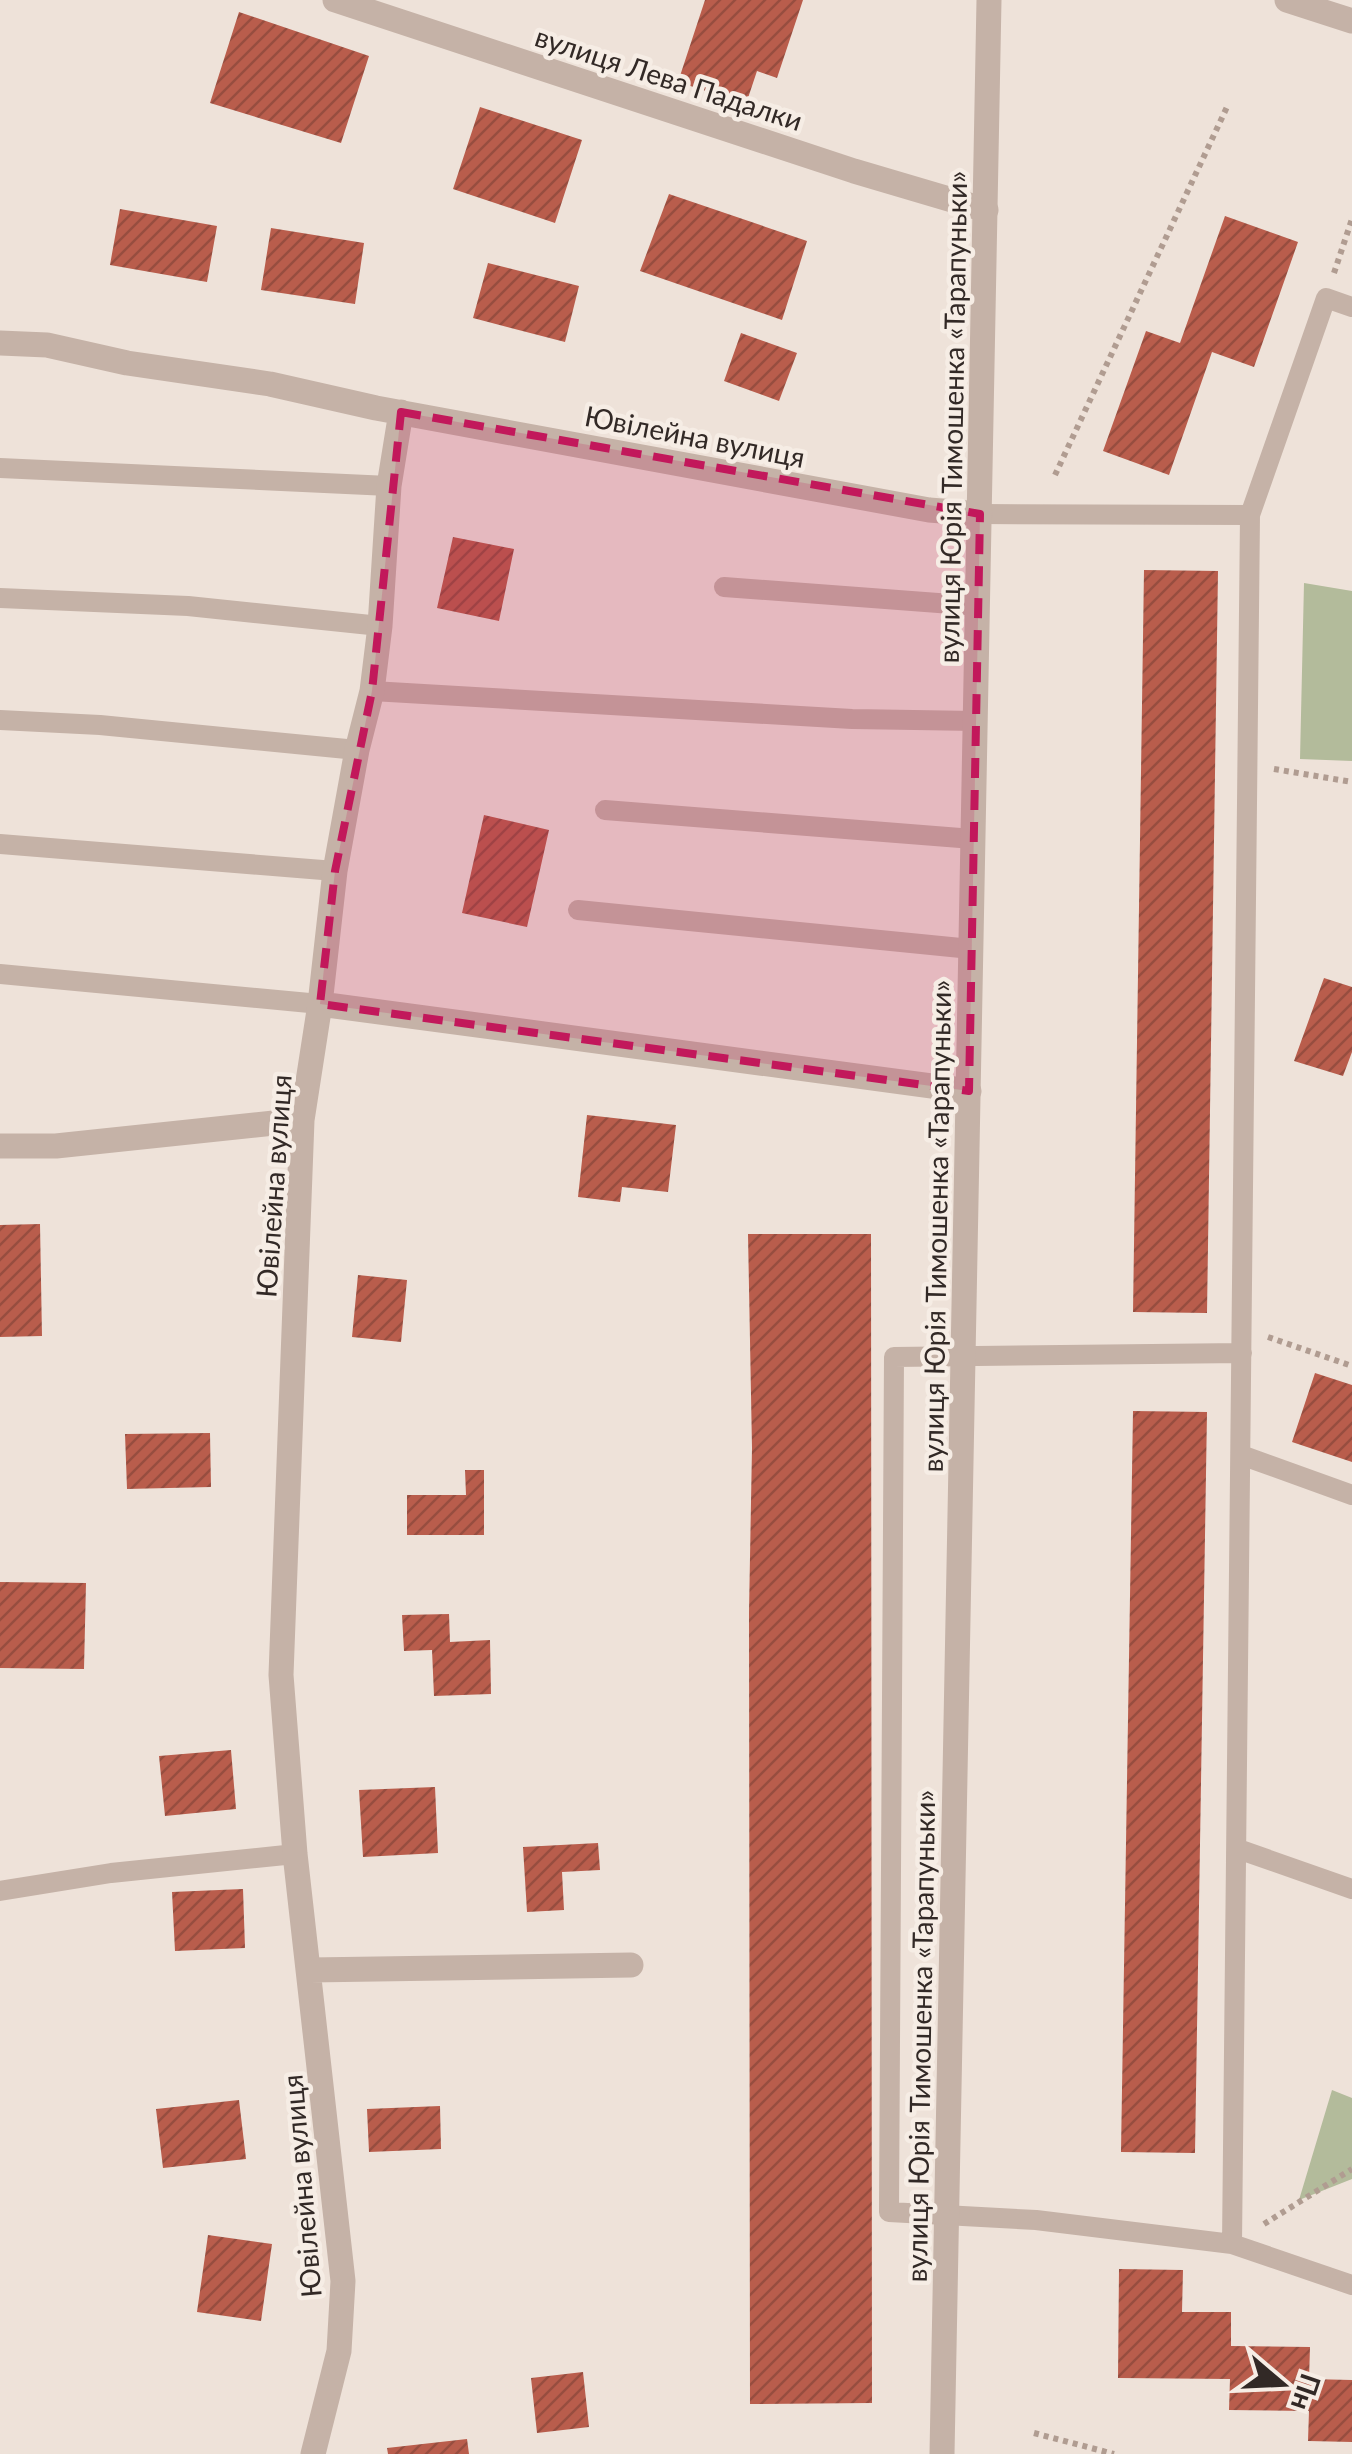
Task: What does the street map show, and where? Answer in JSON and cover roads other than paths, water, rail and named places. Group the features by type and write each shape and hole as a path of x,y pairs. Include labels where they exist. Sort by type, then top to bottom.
{"street":[{"name":"вулиця Лева Падалки","path":"335,0 854,171 986,210"},
{"path":"1286,0 1352,22"},
{"name":"вулиця Юрія Тимошенка «Тарапуньки»","path":"942,2454 992,8"},
{"name":"Ювілейна вулиця","path":"0,343 46,345 126,362 270,384 929,510 980,514"},
{"name":"Ювілейна вулиця","path":"313,2454 339,2351 343,2281 295,1854 281,1675 302,1120 336,871 357,750 372,691 389,486 401,412"},
{"path":"320,1004 968,1091"},
{"path":"0,1146 56,1146 302,1120"},
{"path":"310,1970 631,1965"}],"lane":[{"path":"1232,2244 1250,515 1326,298 1352,307"},
{"path":"0,468 389,486"},
{"path":"980,514 1250,515"},
{"path":"724,587 978,606"},
{"path":"0,598 188,606 380,626"},
{"path":"372,691 852,720 976,720"},
{"path":"0,720 357,750"},
{"path":"605,810 973,839"},
{"path":"0,844 336,871"},
{"path":"578,910 971,948"},
{"path":"0,974 320,1004"},
{"path":"1242,1353 894,1358 890,2212 1036,2220 1232,2244 1352,2285"},
{"path":"1241,1455 1352,1495"},
{"path":"1238,1849 1352,1889"},
{"path":"0,1891 112,1873 295,1854"}]}
